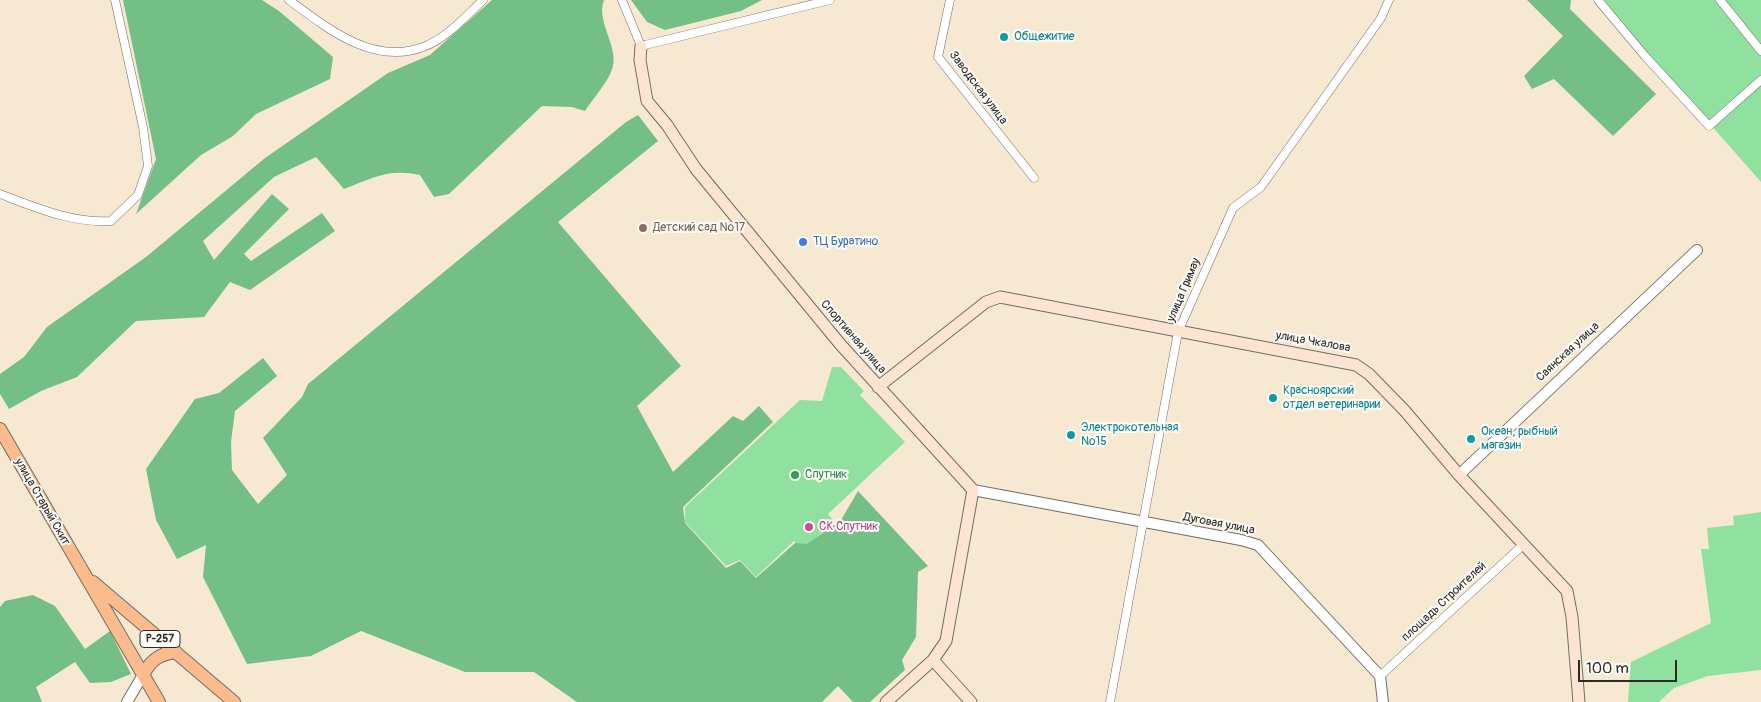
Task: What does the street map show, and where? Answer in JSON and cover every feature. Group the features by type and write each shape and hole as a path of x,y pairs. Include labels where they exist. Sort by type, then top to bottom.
{"highway":[{"name":"улица Старый Скит","path":"0,429 86,576"},
{"name":"Р-257","path":"86,576 234,702"},
{"name":"Р-257","path":"86,576 159,702"},
{"name":"Р-257","path":"144,674 150,662 162,654 176,652"}],"main road":[{"name":"Спортивная улица","path":"641,46 640,60 646,101 667,125 696,169 878,387 973,490"},
{"name":"улица Чкалова","path":"878,387 993,298 1356,365 1369,374 1405,412 1459,475 1562,585 1569,597 1579,702"},
{"path":"886,702 933,660 946,641 973,490"},
{"path":"933,660 971,702"}],"street":[{"path":"0,194 61,217 88,222 111,221 138,195 148,166 143,127 115,0"},
{"path":"289,0 331,30 356,44 388,52 424,47 458,24 484,0"},
{"path":"622,0 641,46 830,0"},
{"name":"Заводская улица","path":"950,0 938,57 1034,178"},
{"name":"улица Гримау","path":"1110,702 1178,332 1233,208 1261,187 1381,18 1382,4 1389,0"},
{"path":"1598,0 1645,56 1709,126 1761,80"},
{"path":"1720,0 1761,51"},
{"name":"Саянская улица","path":"1459,475 1697,250"},
{"name":"Дуговая улица","path":"973,490 1242,540 1258,545 1380,676"},
{"name":"площадь Строителей","path":"1380,676 1524,544"},
{"path":"127,702 144,674"},
{"path":"1380,676 1383,702"}],"green space":[{"path":"123,0 262,0 279,11 333,57 330,79 256,114 233,136 201,155 136,214 156,159"},
{"path":"492,0 604,0 603,18 613,54 613,63 606,82 585,111 572,107 542,106 449,194 434,197 420,175 409,173 381,175 344,189 316,157 274,177 203,241 214,260 272,194 289,209 244,254 251,261 322,213 335,231 250,290 230,282 204,317 136,321 77,377 41,391 9,409 0,394 0,374 24,357 47,327 146,257 265,158 388,73 430,55"},
{"path":"631,0 762,0 741,11 665,30 647,22"},
{"path":"1527,0 1571,0 1570,9 1656,94 1613,136 1554,79 1532,89 1524,76 1563,36"},
{"path":"1604,0 1761,0 1761,182 1635,39"},
{"path":"638,115 658,141 558,222 681,366 637,406 673,472 733,416 743,421 759,406 773,422 683,507 685,523 726,568 740,561 756,578 795,543 807,544 841,520 858,491 928,566 918,572 916,637 902,660 905,670 870,702 853,702 838,686 822,702 577,702 534,672 465,672 361,631 311,656 247,664 203,577 206,545 177,559 156,520 146,469 195,399 219,393 263,358 277,376 235,411 231,442 232,470 258,504 287,475 263,438 302,397 308,384 626,122"},
{"name":"Спутник","path":"832,367 841,367 864,391 860,395 905,442 828,514 834,521 803,550 794,541 756,577 740,560 726,566 685,522 685,507 800,400 822,401"},
{"path":"1761,512 1761,670 1708,676 1674,688 1659,702 1628,702 1631,662 1711,623 1701,549 1709,549 1707,528 1734,525 1733,516"},
{"path":"33,595 55,606 85,649 110,631 131,674 111,682 90,683 75,662 36,687 42,702 0,702 0,607 5,601"}],"place":[{"name":"Общежитие","path":"1004,37"},
{"name":"Детский сад №17","path":"643,228"},
{"name":"ТЦ Буратино","path":"803,242"},
{"name":"Красноярский отдел ветеринарии","path":"1273,398"},
{"name":"Электрокотельная №15","path":"1071,435"},
{"name":"Океан, рыбный магазин","path":"1471,439"},
{"name":"Спутник","path":"795,475"},
{"name":"СК Спутник","path":"809,527"}]}
